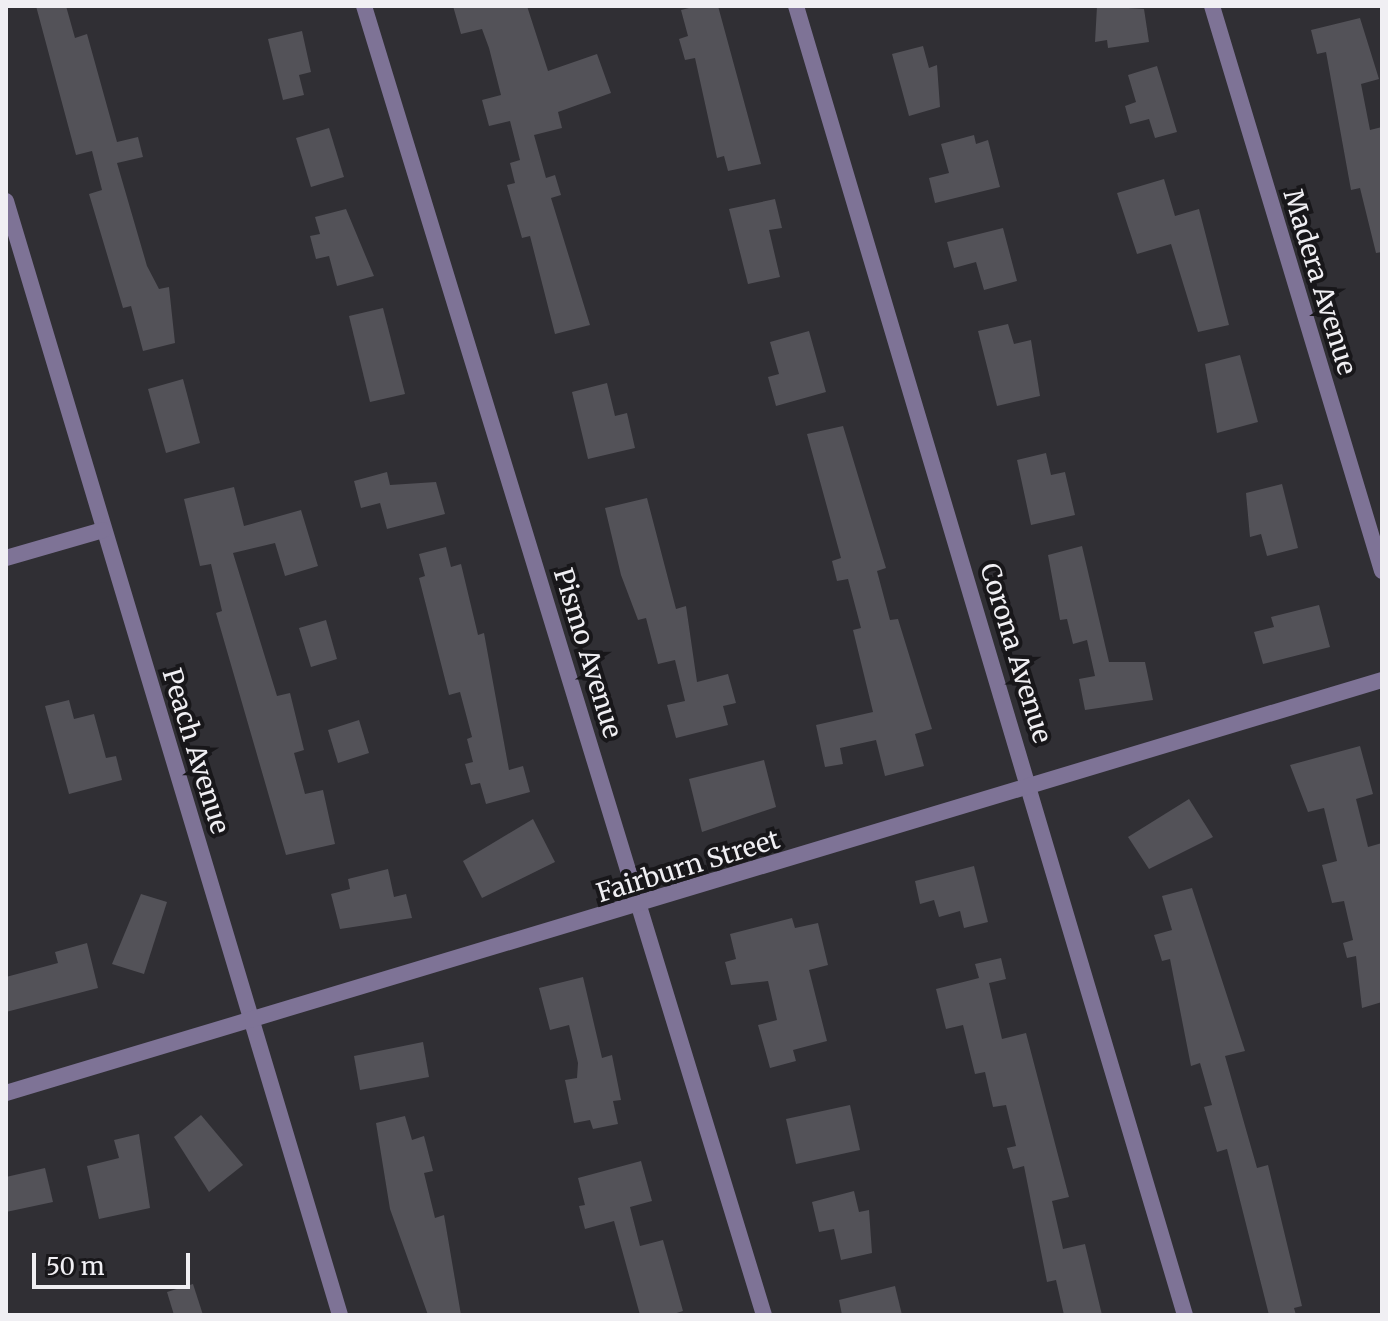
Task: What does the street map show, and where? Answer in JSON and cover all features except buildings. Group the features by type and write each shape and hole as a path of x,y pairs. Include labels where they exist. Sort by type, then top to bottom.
{"street":[{"name":"Pismo Avenue","path":"364,6 764,1315"},
{"name":"Corona Avenue","path":"796,6 1032,789 1185,1315"},
{"name":"Madera Avenue","path":"1212,6 1382,571"},
{"name":"Peach Avenue","path":"6,201 103,530 255,1021 340,1315"},
{"path":"6,558 103,530"},
{"name":"Fairburn Street","path":"6,1093 1032,789 1382,680"}]}
